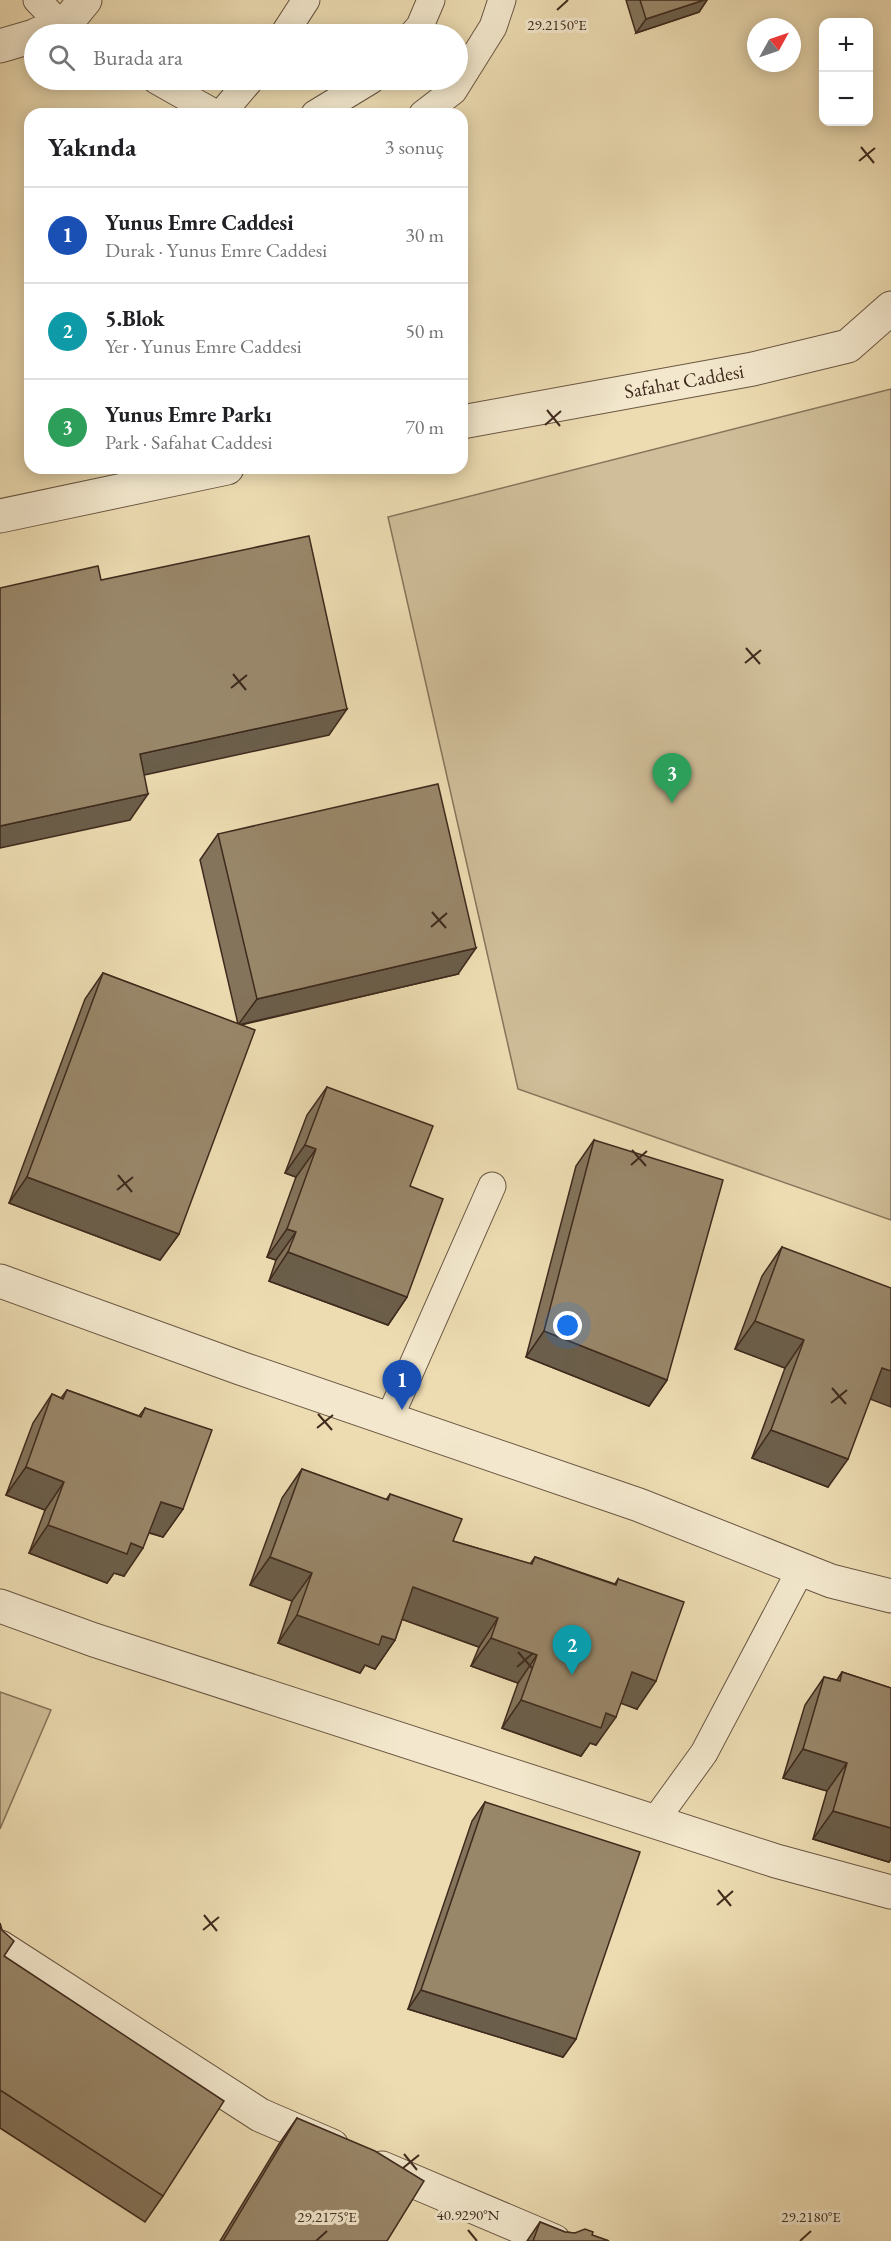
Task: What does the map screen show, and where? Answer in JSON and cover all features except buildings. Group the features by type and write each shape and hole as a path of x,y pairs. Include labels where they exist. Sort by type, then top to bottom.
{"street":[{"path":"62,24 85,0"},
{"path":"0,46 24,40"},
{"name":"Safahat Caddesi","path":"468,421 753,369 848,346 891,308"},
{"path":"0,516 199,474"},
{"path":"0,1281 240,1368 639,1505 831,1581 891,1596"},
{"path":"0,1606 94,1640 654,1822 776,1861 891,1892"},
{"path":"0,1947 260,2115 554,2241"}],"lane":[{"path":"37,0 49,24"},
{"path":"290,24 306,0"},
{"path":"421,24 431,0"},
{"path":"468,66 492,27 502,0"},
{"path":"174,90 207,108"},
{"path":"224,108 241,90"},
{"path":"325,108 355,90"},
{"path":"431,108 454,90"},
{"path":"389,1419 492,1186"},
{"path":"654,1822 704,1753 801,1569"}],"shaded area":[{"path":"891,389 891,1220 518,1089 388,517"},
{"path":"0,1692 51,1710 0,1829"}],"place":[{"name":"Yunus Emre Parkı","path":"672,803"},
{"name":"Yunus Emre Caddesi","path":"402,1410"},
{"name":"5.Blok","path":"572,1675"}]}
